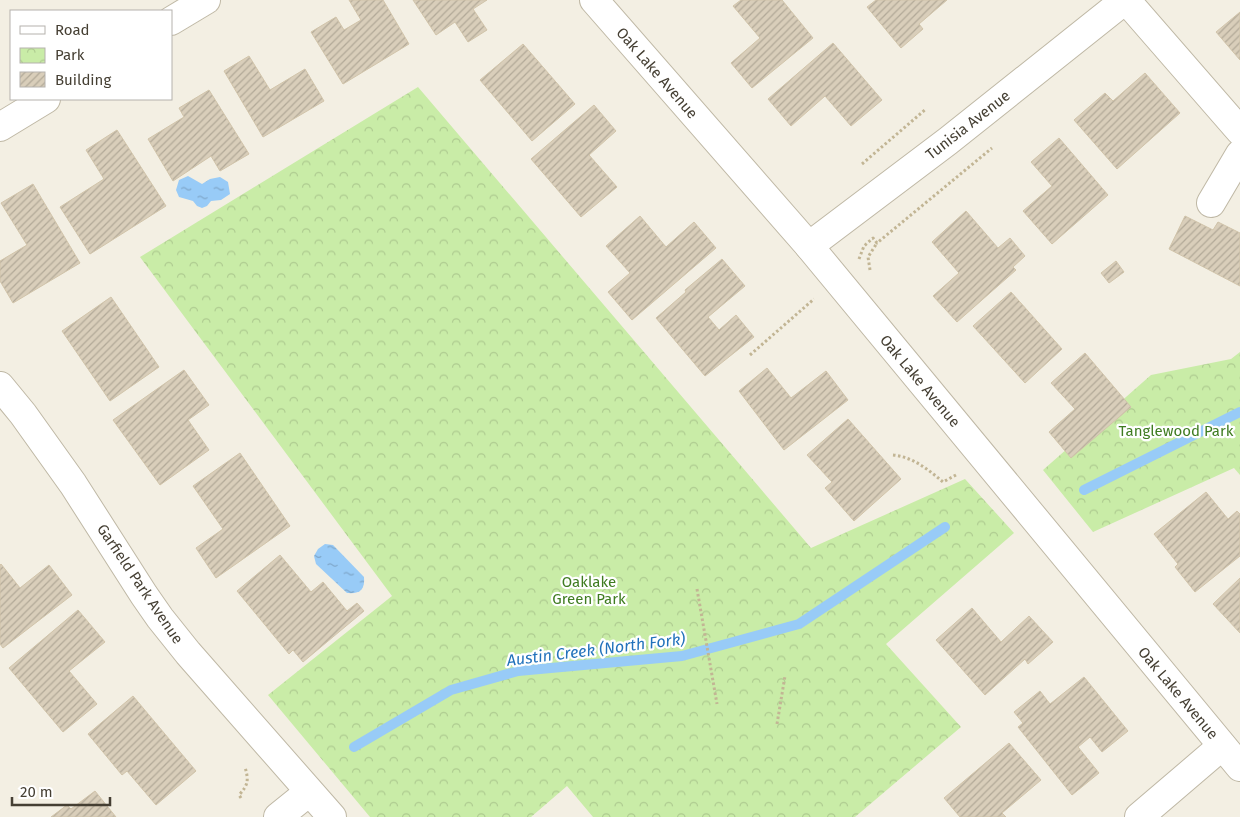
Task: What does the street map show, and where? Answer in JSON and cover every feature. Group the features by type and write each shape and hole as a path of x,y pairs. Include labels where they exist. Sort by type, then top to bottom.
{"street":[{"path":"172,20 206,0"},
{"name":"Oak Lake Avenue","path":"594,0 809,246 1240,767"},
{"path":"1126,0 1240,132"},
{"name":"Tunisia Avenue","path":"809,246 948,141 1126,0"},
{"path":"0,127 44,100"},
{"path":"1211,203 1240,154"},
{"name":"Garfield Park Avenue","path":"0,386 23,414 73,484 160,618 188,653 332,817"},
{"path":"1138,817 1222,746"},
{"path":"278,817 310,792"}],"path":[{"path":"859,167 926,109"},
{"path":"872,274 869,268 868,256 877,243"},
{"path":"750,355 814,299"},
{"path":"893,455 925,466 943,482 956,475"},
{"path":"697,589 718,704"},
{"path":"777,724 785,676"},
{"path":"241,798 239,795 246,786 248,777 245,767"}],"green space":[{"name":"Oaklake Green Park","path":"418,87 811,548 965,479 1014,533 886,644 961,727 855,817 593,817 567,786 531,817 370,817 268,695 392,596 140,257"},
{"name":"Tanglewood Park","path":"1240,352 1240,475 1234,468 1093,532 1043,470 1151,375 1231,359"}],"water":[{"path":"188,176 202,184 210,179 220,177 228,182 230,194 221,200 211,201 202,208 197,206 193,201 179,197 176,190 179,180"},
{"path":"325,544 333,545 364,577 364,585 361,590 355,593 347,593 316,564 314,556 318,549"}],"building":[{"path":"349,0 383,0 409,44 343,84 311,32 336,17 344,30 361,20"},
{"path":"413,0 487,0 473,9 487,30 468,42 455,22 436,35"},
{"path":"741,0 782,0 813,38 752,88 731,63 760,38 733,6"},
{"path":"876,0 947,0 919,24 923,29 901,48 867,7"},
{"path":"1240,12 1240,60 1216,32"},
{"path":"833,43 882,100 851,126 825,96 791,126 768,99"},
{"path":"523,44 575,104 532,141 480,80"},
{"path":"249,56 270,90 305,69 324,101 263,137 224,71"},
{"path":"1145,73 1180,113 1117,169 1074,120 1105,93 1113,101"},
{"path":"209,90 249,154 220,171 211,156 173,181 148,139 184,117 179,108"},
{"path":"594,105 616,131 589,155 617,187 581,217 531,159"},
{"path":"117,130 166,206 90,254 60,207 104,179 86,150"},
{"path":"1059,138 1108,195 1052,244 1023,211 1052,186 1031,162"},
{"path":"33,184 80,263 13,303 0,281 0,261 27,245 1,203"},
{"path":"966,211 998,248 1010,238 1025,256 1013,267 1016,270 957,322 933,296 959,273 932,242"},
{"path":"640,216 666,247 694,222 716,248 632,320 608,292 630,273 606,246"},
{"path":"1185,216 1213,230 1218,222 1240,233 1240,286 1169,249"},
{"path":"722,259 745,286 708,317 719,330 736,315 754,337 705,376 656,318 686,292 685,290"},
{"path":"1116,261 1124,272 1109,283 1101,273"},
{"path":"1011,292 1062,349 1025,383 973,326"},
{"path":"111,297 159,367 110,401 62,331"},
{"path":"1085,353 1131,407 1071,458 1049,432 1075,409 1051,383"},
{"path":"767,368 791,398 826,371 848,400 784,450 739,391"},
{"path":"184,370 209,405 188,420 209,450 160,485 113,420"},
{"path":"848,419 901,479 854,521 825,488 832,482 807,455"},
{"path":"240,453 290,526 216,578 196,548 223,529 193,486"},
{"path":"1206,492 1228,519 1237,511 1240,514 1240,556 1195,592 1175,567 1178,564 1154,534"},
{"path":"280,555 311,592 323,582 347,611 357,603 364,611 303,662 293,650 289,654 237,591"},
{"path":"1,564 20,588 49,565 72,595 3,648 0,644"},
{"path":"1240,578 1240,633 1213,604"},
{"path":"972,608 1001,642 1029,616 1053,642 1028,664 1025,659 985,695 936,640"},
{"path":"78,610 105,642 69,671 97,704 63,732 9,668"},
{"path":"1084,677 1128,731 1102,752 1090,737 1078,747 1099,773 1072,795 1018,727 1023,723 1014,712 1040,691 1050,704"},
{"path":"133,696 196,771 156,805 127,771 122,775 88,734"},
{"path":"1009,743 1041,780 1002,813 1006,817 960,817 944,798"},
{"path":"95,791 116,817 51,817 67,805 71,809"}],"waterway":[{"name":"Austin Creek (North Fork)","path":"1084,490 1240,412"},
{"name":"Austin Creek (North Fork)","path":"354,747 451,690 518,671 682,656 799,624 945,527"}]}
